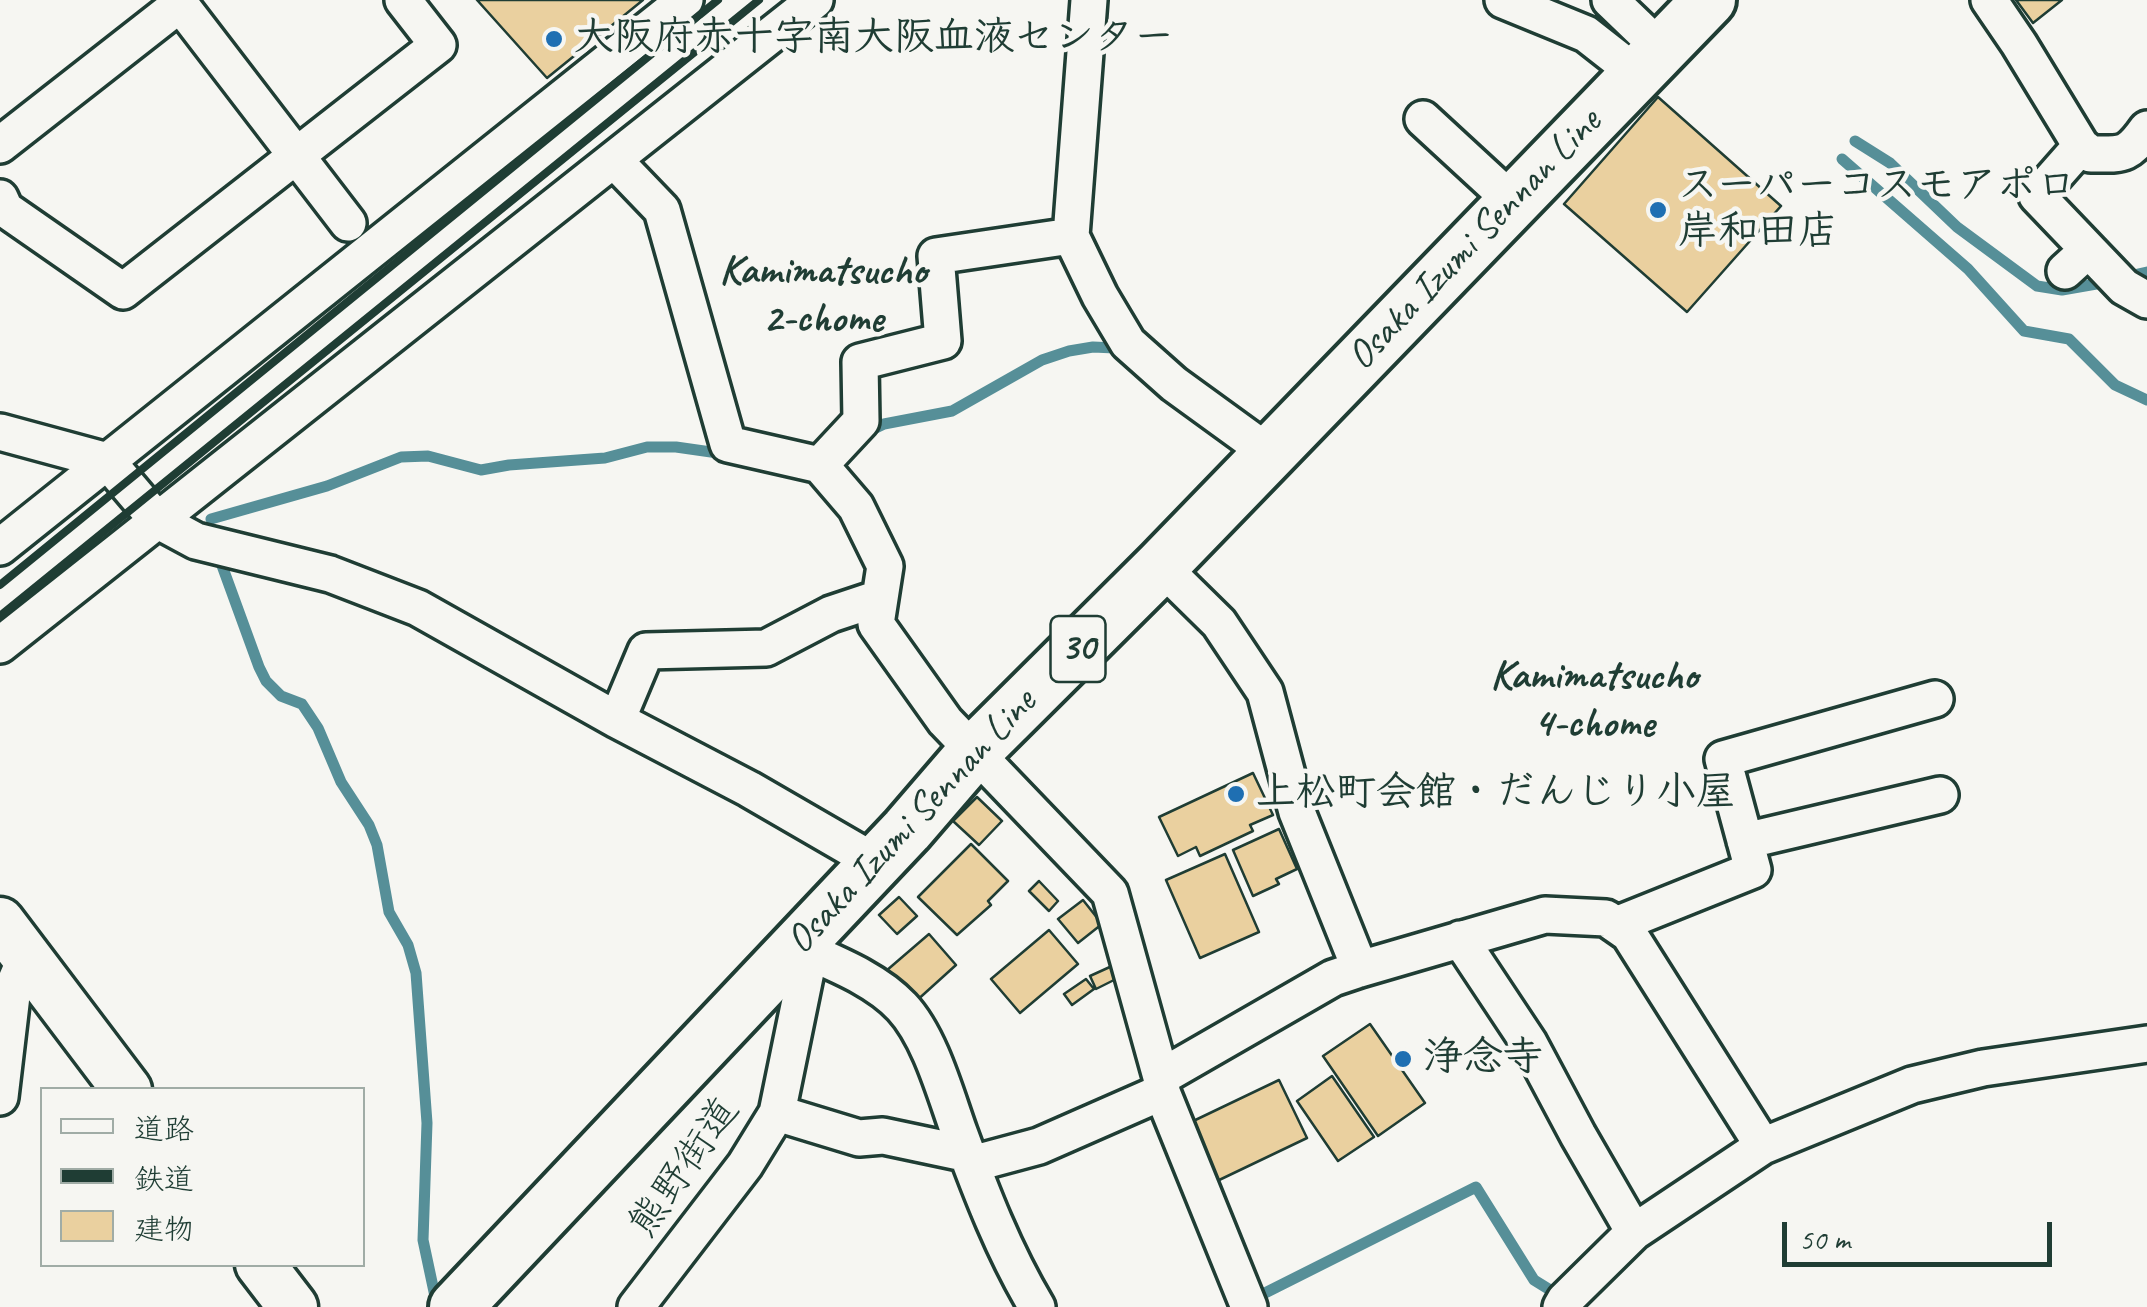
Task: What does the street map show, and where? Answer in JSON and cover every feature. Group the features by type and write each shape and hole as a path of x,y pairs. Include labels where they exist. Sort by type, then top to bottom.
{"main road":[{"name":"Osaka Izumi Sennan Line","path":"456,1307 803,949 975,750 1161,566 1709,0"}],"street":[{"path":"0,198 5,209 123,291 438,45 402,0"},
{"path":"0,548 685,0"},
{"path":"0,645 815,0"},
{"path":"1090,0 1072,236 1100,296 1128,343 1174,384 1269,452"},
{"path":"1502,0 1649,62"},
{"path":"1610,0 1649,62"},
{"path":"1988,0 2020,44 2081,146 2091,154 2123,154 2147,129"},
{"path":"0,146 178,2 348,223"},
{"path":"1423,118 1513,202"},
{"path":"2081,146 2037,196 2076,260 2147,300"},
{"path":"614,160 662,210 728,444 820,465 856,507 885,566 876,624 946,721 1110,893 1162,1084 1249,1307"},
{"path":"820,465 861,422 860,362 944,341 936,256 1072,236"},
{"path":"0,432 108,461 156,520 196,540 330,574 418,608 875,862"},
{"path":"1161,566 1219,622 1265,692 1296,812 1360,968"},
{"path":"617,720 646,651 766,648 832,614 880,598"},
{"path":"1616,925 1753,870 1723,759 1935,699"},
{"path":"1745,841 1940,795"},
{"path":"777,1113 859,1138 883,1136 970,1159 1039,1146 1162,1084 1333,978 1545,915 1606,918 1629,934 1762,1146"},
{"path":"1460,938 1529,1043 1634,1232"},
{"path":"13,939 125,1087"},
{"path":"0,1097 13,987 13,939"},
{"path":"803,949 883,989 905,1009 932,1055 988,1210 1020,1279 1038,1307"},
{"name":"熊野街道","path":"638,1307 745,1165 777,1113 803,949"},
{"path":"1561,1307 1634,1232 1762,1146 1912,1085 1983,1068 2147,1044"},
{"path":"262,1267 293,1307"}],"building":[{"name":"大阪府赤十字南大阪血液センター","path":"477,0 643,0 547,78"},
{"path":"2016,0 2062,0 2033,23"},
{"path":"1658,97 1781,206 1687,312 1564,204"},
{"name":"上松町会館・だんじり小屋","path":"1253,773 1273,815 1250,825 1253,831 1200,856 1196,847 1178,856 1159,817"},
{"path":"977,797 1002,821 979,845 953,821"},
{"path":"1279,829 1297,869 1276,879 1279,884 1253,896 1233,850"},
{"path":"971,844 1008,881 988,901 991,905 957,935 918,897"},
{"path":"1225,854 1259,932 1200,958 1166,880"},
{"path":"1039,881 1058,901 1049,911 1029,891"},
{"path":"899,897 917,916 897,934 879,915"},
{"path":"1083,900 1102,924 1078,943 1058,919"},
{"path":"1049,930 1078,964 1020,1013 991,979"},
{"path":"929,934 956,965 914,1003 886,971"},
{"path":"1112,966 1118,978 1096,989 1090,976"},
{"path":"1086,979 1094,989 1072,1005 1064,994"},
{"path":"1370,1024 1425,1103 1378,1136 1323,1056"},
{"path":"1332,1076 1374,1137 1338,1161 1297,1101"},
{"path":"1279,1080 1307,1138 1215,1182 1187,1124"}],"waterway":[{"path":"1855,141 1890,163 1957,227 2037,286 2062,290 2102,283"},
{"path":"1842,159 1968,269 2024,331 2069,339 2115,385 2147,400"},
{"path":"2138,274 2147,272"},
{"path":"863,434 884,424 952,411 1042,360 1093,347 1115,348"},
{"path":"211,519 327,486 401,457 428,456 481,470 605,458 647,447 725,454"},
{"path":"220,560 266,681 281,696 302,704 318,728 341,782 369,825 377,845 389,912 408,945 416,973 427,1123 423,1240 436,1301"},
{"path":"1257,1297 1476,1187 1534,1280 1555,1293"}],"railway":[{"path":"0,585 718,0"},
{"path":"0,616 759,0"}],"place":[{"name":"大阪府赤十字南大阪血液センター","path":"554,39"},
{"name":"スーパーコスモアポロ 岸和田店","path":"1658,210"},
{"name":"上松町会館・だんじり小屋","path":"1236,794"},
{"name":"浄念寺","path":"1403,1059"}],"district":[{"name":"Kamimatsucho 2-chome","path":"823,296"},
{"name":"Kamimatsucho 4-chome","path":"1594,701"}]}
